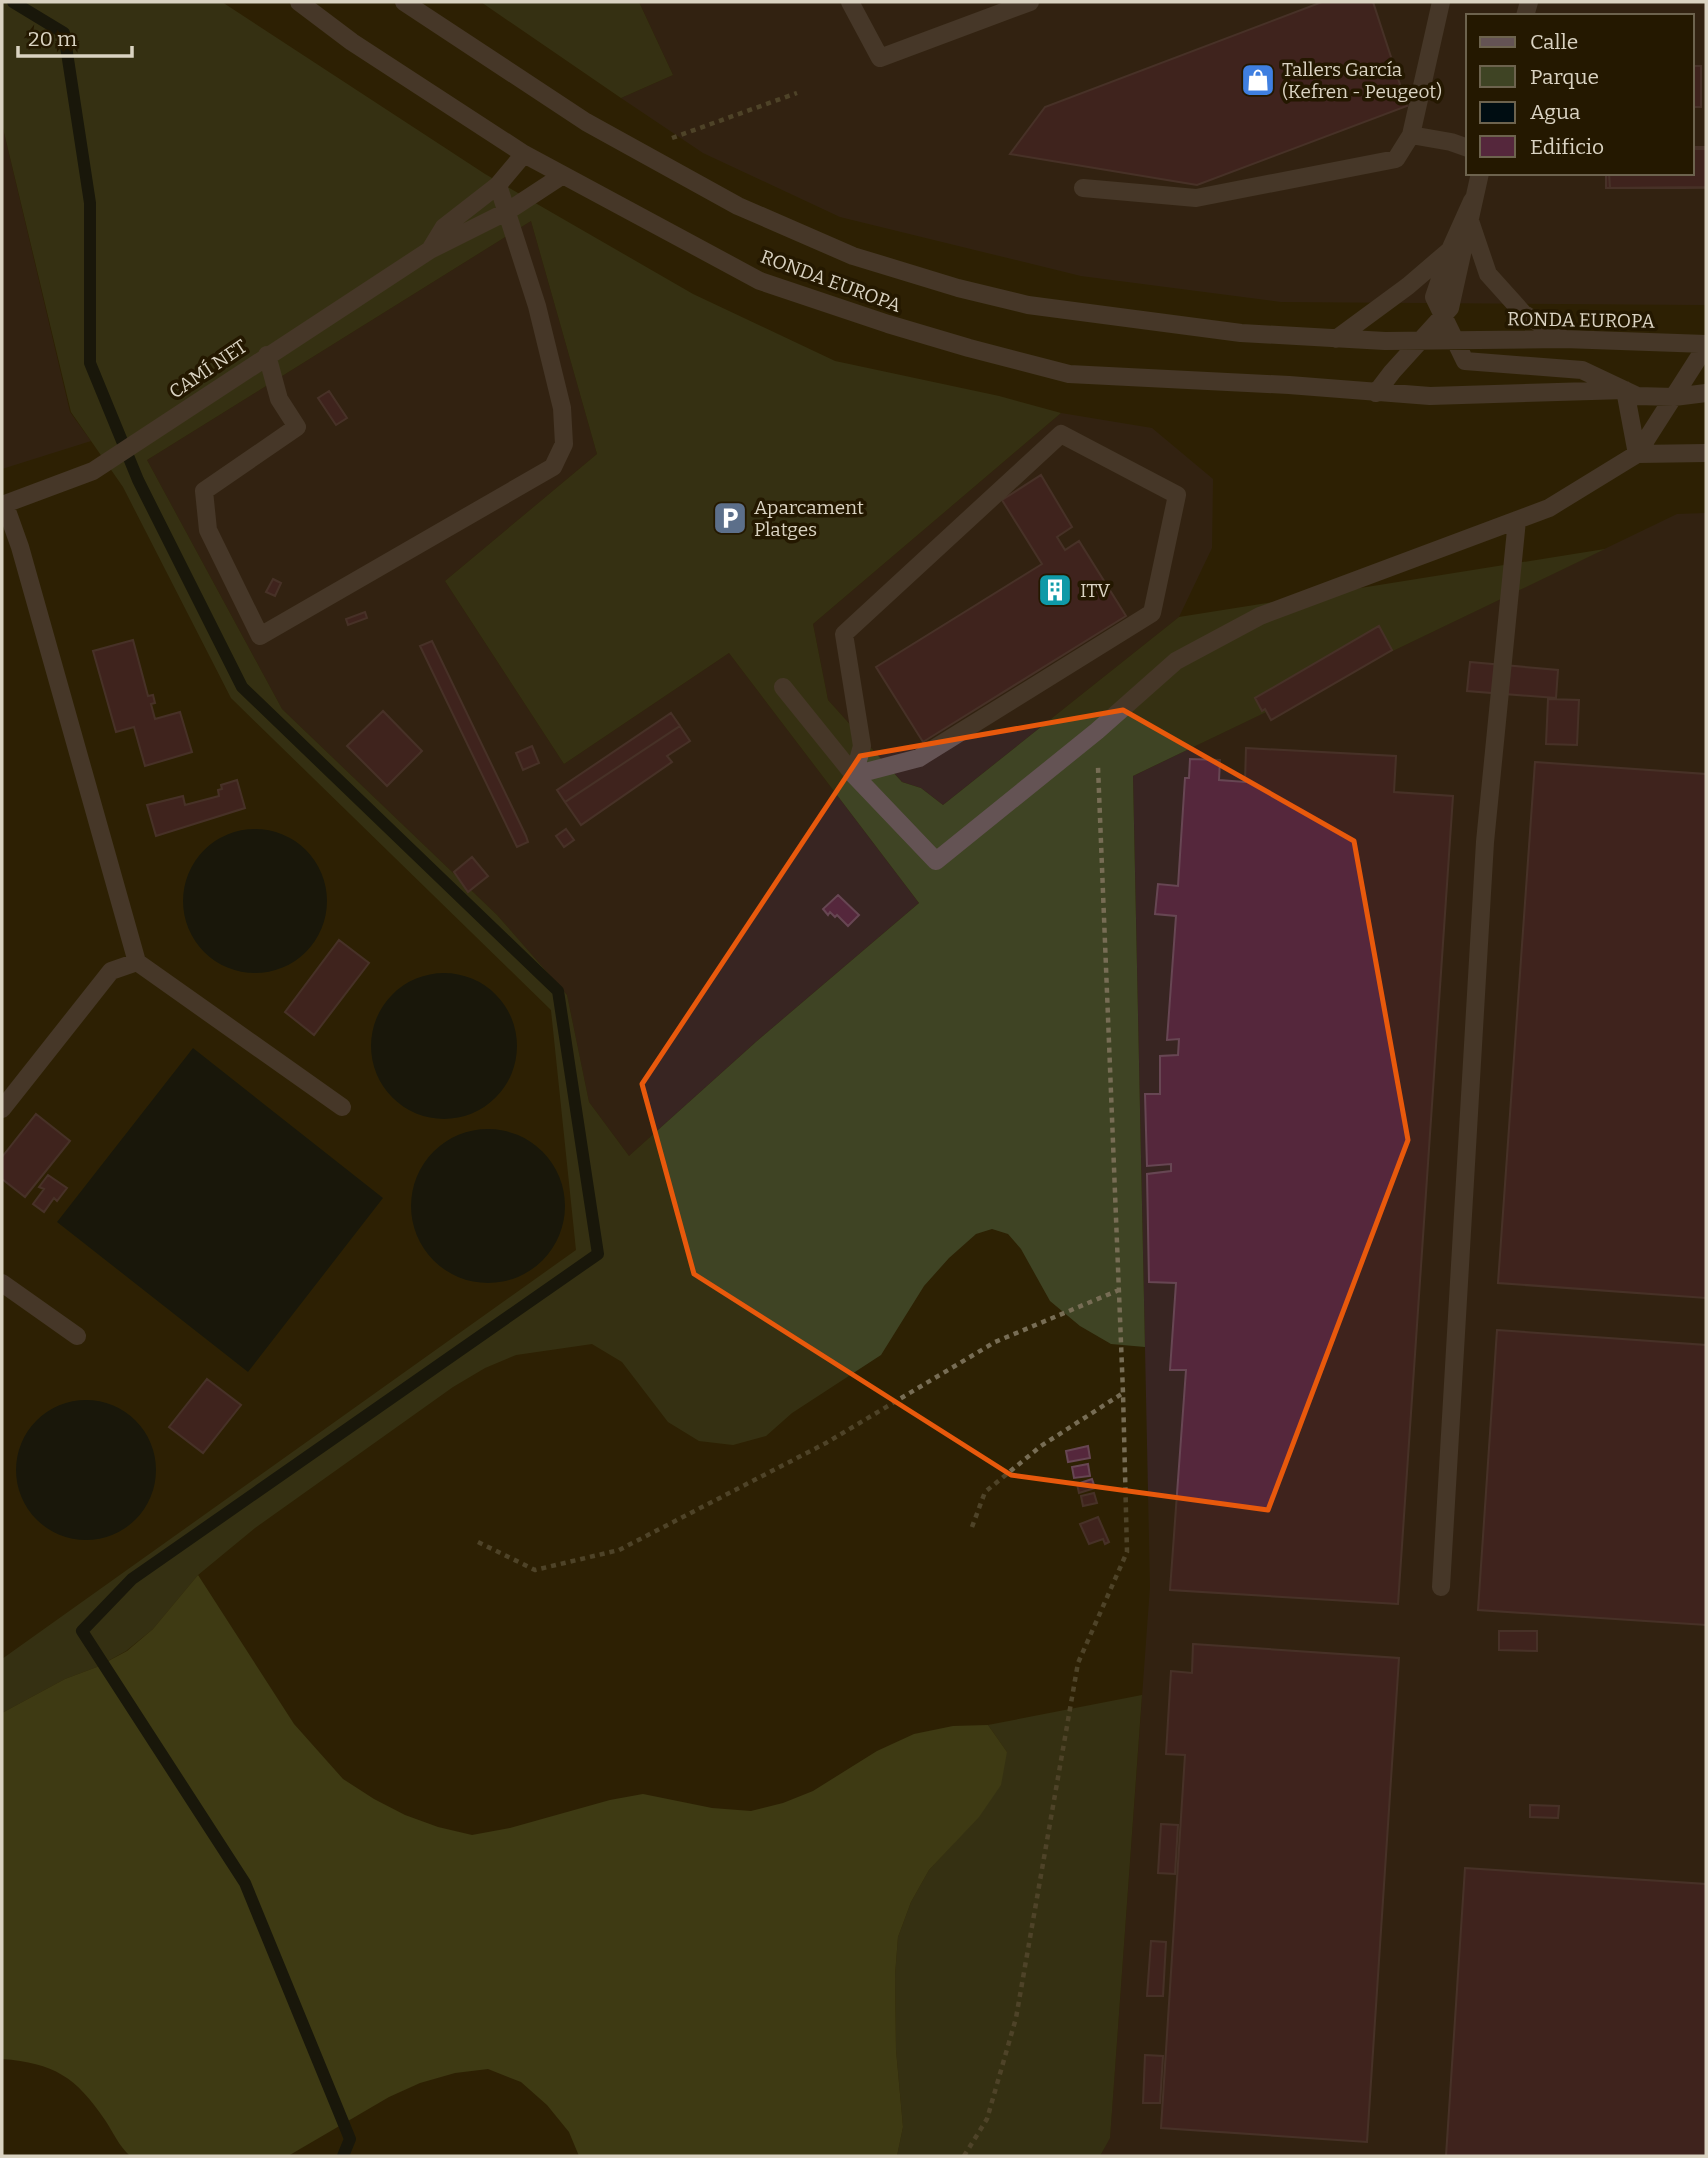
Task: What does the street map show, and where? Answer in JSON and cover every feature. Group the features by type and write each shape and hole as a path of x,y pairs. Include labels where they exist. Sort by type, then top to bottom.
{"street":[{"name":"RONDA EUROPA","path":"299,2 352,42 524,154 760,281 969,348 1069,374 1289,385 1430,396 1625,390"},
{"name":"RONDA EUROPA","path":"404,2 586,122 738,206 853,256 958,288 1028,305 1241,333 1335,339 1564,339 1706,345 1637,454"},
{"path":"850,2 880,58 1030,2"},
{"path":"1083,188 1196,198 1396,159 1411,135 1441,2"},
{"path":"1411,135 1466,147"},
{"name":"CAMÍ NET","path":"430,250 444,228 498,185 524,154"},
{"name":"CAMÍ NET","path":"3,505 93,471 430,250 508,211 563,175"},
{"path":"1376,393 1446,312 1480,175"},
{"path":"267,355 279,399 297,426 204,491 208,530 260,636 553,467 564,444 562,408 537,306 498,185"},
{"path":"1335,339 1408,286 1450,250 1471,210"},
{"path":"1471,210 1488,274 1522,313 1564,339"},
{"name":"RONDA EUROPA","path":"1450,250 1433,297 1446,312 1465,361 1582,370 1637,396 1674,397 1706,393"},
{"path":"1625,390 1637,454"},
{"path":"1061,434 1177,495 1152,613 919,758 854,775 862,746 844,634 1061,434"},
{"path":"783,687 854,775 936,861 1097,731 1176,661 1260,616 1549,508 1637,454 1706,453"},
{"path":"3,505 20,547 137,962 342,1107"},
{"path":"1441,1587 1485,842 1517,520"},
{"path":"2,1109 111,971 137,962"},
{"path":"2,1283 77,1336"}],"path":[{"path":"680,135 797,93"},
{"path":"964,2156 987,2119 1016,2018 1078,1663 1127,1552 1124,1393 1097,731"},
{"path":"478,1542 535,1570 619,1550 826,1443 995,1342 1119,1290"},
{"path":"972,1528 985,1492 1041,1446 1124,1393"}],"highlighted area":[{"path":"1123,710 1354,841 1408,1140 1268,1510 1011,1475 694,1274 642,1084 860,756"}],"shaded area":[{"path":"639,2 1706,2 1706,305 1281,302 1081,276 840,217 703,153 621,98 673,75"},
{"path":"2,124 70,412 91,441 2,469"},
{"path":"531,221 597,454 445,581 564,764 729,653 919,903 757,1041 629,1156 589,1102 567,995 497,915 282,709 147,460"},
{"name":"ITV","path":"1061,413 1152,428 1213,479 1212,548 1179,617 943,805 921,788 902,782 828,700 813,624"},
{"path":"1706,513 1706,2156 1100,2156 1110,2137 1150,1587 1133,776 1677,514"}],"green space":[{"path":"2,2 222,2 485,174 693,294 835,361 999,396 1061,413 813,624 828,700 902,782 921,788 943,805 1179,617 1605,549 1133,776 1145,1347 1111,1344 1080,1326 1050,1301 1021,1249 1008,1234 992,1229 976,1234 949,1258 924,1286 881,1355 792,1413 766,1436 733,1445 699,1441 668,1422 622,1362 592,1344 516,1355 485,1368 453,1387 255,1528 198,1575 153,1629 126,1651 97,1667 65,1679 2,1713 2,1659 576,1250 551,1010 231,698 123,487 71,412 2,124","holes":["531,221 597,454 445,581 564,764 729,653 919,903 757,1041 629,1156 589,1102 567,995 497,915 282,709 147,460"]},
{"path":"481,2 639,2 673,75 621,98"},
{"path":"198,1575 294,1724 343,1779 405,1815 472,1835 643,1794 712,1808 751,1811 783,1803 813,1791 877,1751 914,1734 953,1726 988,1725 1007,1752 1001,1785 979,1817 929,1870 911,1902 898,1937 895,1975 896,2050 903,2127 897,2156 579,2156 569,2132 547,2105 521,2082 488,2069 455,2073 420,2083 389,2097 288,2156 130,2156 94,2105 73,2083 36,2064 2,2059 2,1713 65,1679 97,1667 127,1651 153,1629"},
{"path":"1142,1695 1110,2138 1100,2156 897,2156 903,2127 896,2050 895,1975 898,1937 911,1902 929,1870 954,1843 1007,1752 988,1725"}],"water":[{"path":"255,829 283,834 306,850 322,873 327,901 322,929 306,952 283,968 255,973 227,968 204,952 188,929 183,901 188,873 204,850 227,834"},
{"path":"444,973 472,979 495,995 511,1018 517,1046 511,1074 495,1097 472,1113 444,1119 416,1113 393,1097 377,1074 371,1046 377,1018 393,995 416,979"},
{"path":"193,1048 383,1198 248,1372 57,1222"},
{"path":"488,1129 517,1135 542,1152 559,1177 565,1206 559,1235 542,1260 517,1277 488,1283 459,1277 434,1260 417,1235 411,1206 417,1177 434,1152 459,1135"},
{"path":"86,1400 113,1405 135,1421 151,1443 156,1470 151,1497 135,1519 113,1535 86,1540 59,1535 37,1519 21,1497 16,1470 21,1443 37,1421 59,1405"}],"building":[{"name":"Tallers García (Kefren - Peugeot)","path":"1322,2 1373,2 1407,106 1197,185 1010,154 1045,107"},
{"path":"1694,66 1701,66 1701,107 1694,107"},
{"path":"1694,147 1706,147 1706,187 1610,188 1609,175 1694,175"},
{"path":"1694,149 1706,149 1706,188 1606,188 1606,175 1694,175"},
{"path":"329,391 347,418 336,425 318,398"},
{"name":"ITV","path":"1041,475 1072,527 1057,537 1065,550 1079,541 1126,616 923,742 876,667 1042,564 1002,500"},
{"path":"273,579 281,583 275,596 266,592"},
{"path":"365,612 367,618 348,625 346,619"},
{"path":"1379,626 1392,650 1271,720 1265,709 1262,711 1255,698"},
{"path":"133,640 148,696 153,695 155,703 151,704 155,719 180,712 192,752 145,766 134,727 116,732 93,651"},
{"path":"432,641 526,836 528,842 517,847 420,646"},
{"path":"1470,662 1558,670 1556,698 1467,691"},
{"path":"1548,699 1579,700 1577,745 1546,744"},
{"path":"383,711 422,751 387,786 347,746"},
{"path":"671,713 680,726 565,802 557,790"},
{"path":"680,726 690,741 667,756 672,762 581,825 565,802"},
{"path":"532,746 539,763 523,770 516,753"},
{"path":"1246,748 1396,756 1394,792 1453,796 1398,1604 1170,1590 1186,1370 1170,1370 1176,1283 1149,1282 1147,1174 1171,1171 1171,1164 1147,1166 1145,1094 1160,1094 1160,1056 1178,1055 1179,1039 1167,1040 1176,916 1155,914 1158,884 1178,886 1185,778 1189,778 1190,759 1220,760 1219,780 1245,782"},
{"path":"1535,762 1706,774 1706,1298 1498,1283"},
{"path":"237,780 245,808 156,836 147,805 183,796 185,805 219,796 221,785"},
{"path":"566,829 574,840 564,847 556,836"},
{"path":"472,857 488,876 468,892 454,872"},
{"path":"838,895 859,915 848,926 837,915 835,917 830,912 828,915 823,909"},
{"path":"339,940 369,963 314,1035 285,1012"},
{"path":"36,1114 70,1141 25,1197 2,1179 2,1157"},
{"path":"48,1175 67,1188 57,1201 54,1198 44,1212 33,1204 44,1189 39,1187"},
{"path":"1497,1330 1706,1345 1706,1625 1478,1610"},
{"path":"207,1379 241,1405 203,1453 169,1427"},
{"path":"1088,1446 1090,1458 1068,1462 1066,1451"},
{"path":"1088,1464 1090,1476 1074,1478 1072,1467"},
{"path":"1092,1479 1095,1488 1079,1493 1077,1484"},
{"path":"1094,1493 1097,1503 1083,1506 1081,1496"},
{"path":"1098,1517 1109,1542 1105,1544 1103,1539 1089,1544 1080,1524"},
{"path":"1499,1631 1537,1631 1537,1651 1499,1650"},
{"path":"1193,1644 1399,1658 1367,2142 1161,2128 1185,1755 1166,1754 1171,1671 1192,1673"},
{"path":"1530,1805 1559,1806 1558,1818 1530,1817"},
{"path":"1161,1824 1178,1825 1175,1874 1158,1873"},
{"path":"1465,1868 1706,1884 1706,2156 1446,2156"},
{"path":"1151,1941 1166,1942 1163,1996 1147,1996"},
{"path":"1145,2055 1163,2056 1160,2103 1143,2103"}],"waterway":[{"path":"13,2 64,33 90,203 90,363 138,480 242,687 558,991 598,1254 132,1579 82,1631 245,1883 350,2139 343,2156"}],"place":[{"name":"Tallers García (Kefren - Peugeot)","path":"1258,80"},
{"name":"Aparcament Platges","path":"730,518"},
{"name":"ITV","path":"1055,590"}]}
